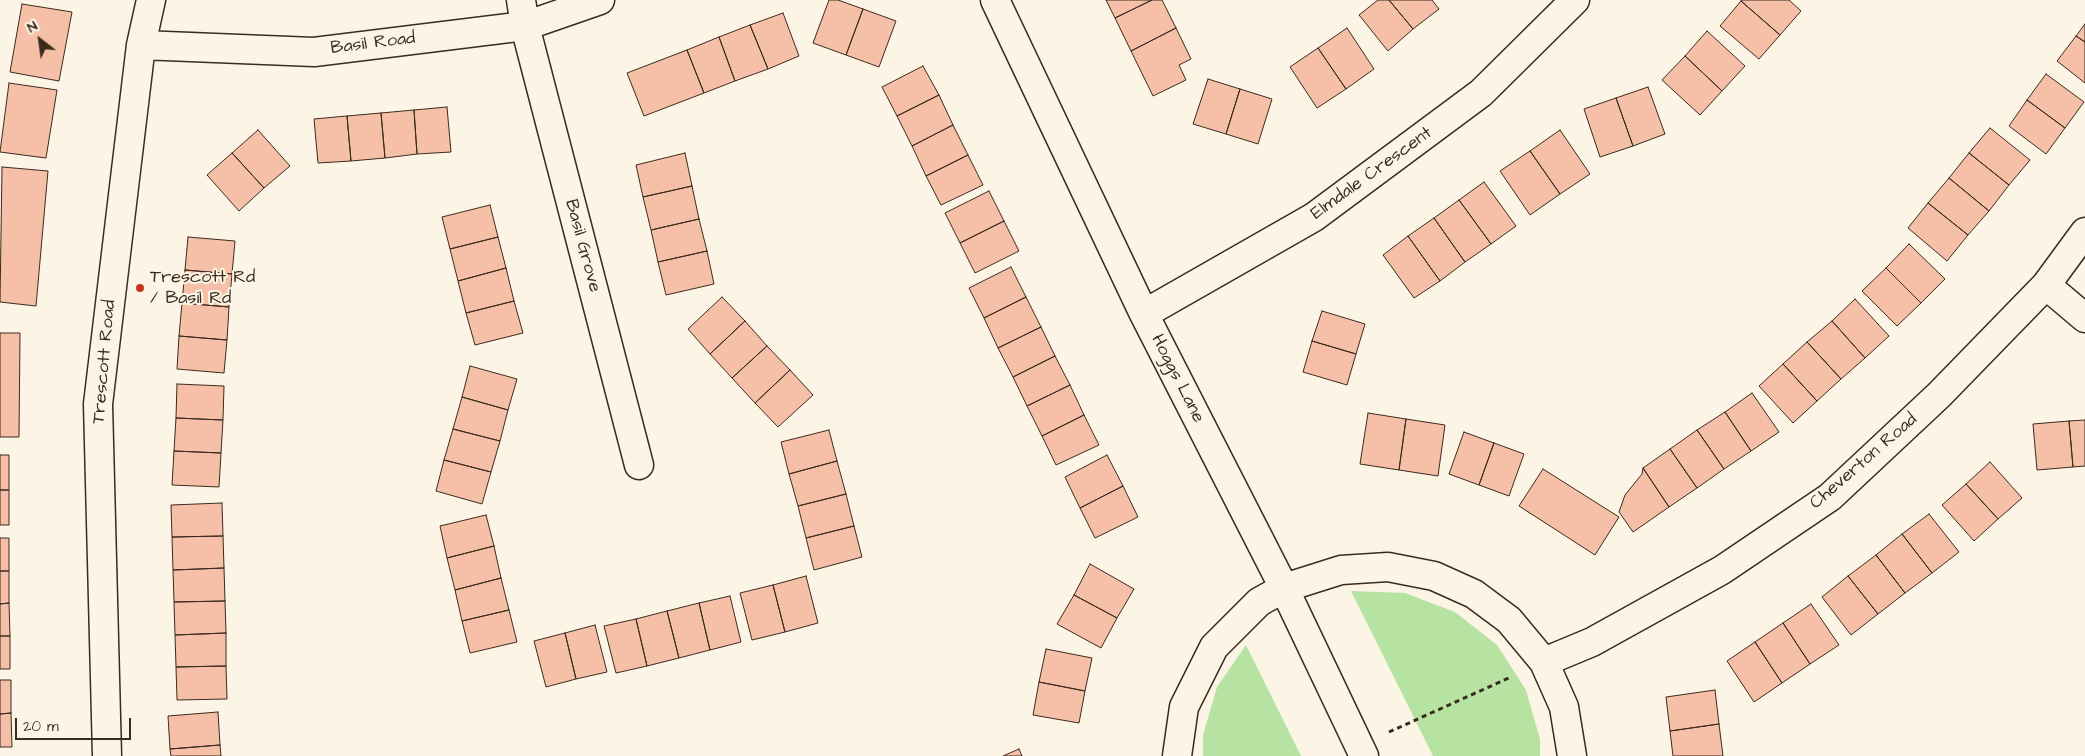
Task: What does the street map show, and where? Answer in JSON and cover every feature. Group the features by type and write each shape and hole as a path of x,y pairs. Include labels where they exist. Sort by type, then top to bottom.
{"street":[{"name":"Trescott Road","path":"108,756 98,404 141,46 151,0"},
{"name":"Basil Road","path":"141,46 314,52 600,0"},
{"name":"Hoggs Lane","path":"995,0 1144,314 1284,588 1362,751"},
{"name":"Elmdale Crescent","path":"1144,314 1314,217 1481,93 1575,0"},
{"name":"Basil Grove","path":"523,13 639,465"},
{"name":"Cheverton Road","path":"1544,662 1592,642 1722,570 1830,497 1939,395 2046,285 2085,232"},
{"path":"2046,285 2085,318"},
{"path":"1177,756 1184,707 1214,648 1259,602 1284,588 1341,570 1388,567 1434,576 1474,594 1509,620 1544,662 1564,707 1572,756"}],"path":[{"path":"1362,751 1544,662"}],"green space":[{"path":"1351,591 1405,593 1455,612 1497,645 1526,690 1540,739 1540,756 1433,756"},
{"path":"1246,645 1301,756 1203,756 1203,735 1217,687"}],"building":[{"path":"829,0 838,0 863,9 846,55 813,43"},
{"path":"1106,0 1152,0 1115,18"},
{"path":"1152,0 1162,0 1176,28 1131,51 1115,18"},
{"path":"1378,0 1389,0 1413,29 1388,51 1359,15"},
{"path":"1389,0 1432,0 1439,9 1413,29"},
{"path":"1742,0 1789,0 1801,11 1780,35"},
{"path":"1741,1 1780,35 1759,59 1720,26"},
{"path":"22,4 72,12 59,81 10,72"},
{"path":"863,9 896,21 879,67 846,55"},
{"path":"783,13 799,56 768,69 750,25"},
{"path":"2085,24 2085,42 2076,36"},
{"path":"750,25 768,69 735,81 719,37"},
{"path":"1176,28 1191,59 1179,65 1186,80 1153,96 1131,51"},
{"path":"1347,28 1374,69 1346,89 1318,48"},
{"path":"1707,31 1745,66 1722,91 1685,56"},
{"path":"2076,36 2085,42 2085,83 2057,61"},
{"path":"719,37 735,81 704,93 687,50"},
{"path":"1318,48 1346,89 1317,108 1290,67"},
{"path":"687,50 704,93 644,116 627,73"},
{"path":"1685,56 1722,91 1700,115 1662,80"},
{"path":"923,66 939,95 897,116 882,87"},
{"path":"2046,74 2084,102 2065,128 2027,100"},
{"path":"1208,79 1240,89 1226,134 1193,124"},
{"path":"9,83 57,90 46,158 0,152"},
{"path":"1648,87 1665,134 1633,146 1616,98"},
{"path":"1240,89 1272,99 1258,144 1226,134"},
{"path":"939,95 953,125 912,146 897,116"},
{"path":"1616,98 1633,146 1600,157 1584,109"},
{"path":"2027,100 2065,128 2046,154 2009,126"},
{"path":"447,107 451,152 417,154 414,110"},
{"path":"414,110 417,154 385,158 381,113"},
{"path":"381,113 385,158 351,161 347,116"},
{"path":"347,116 351,161 318,163 314,119"},
{"path":"953,125 968,155 926,176 912,146"},
{"path":"1990,128 2030,160 2009,185 1969,153"},
{"path":"258,130 290,166 264,188 232,153"},
{"path":"1560,130 1590,174 1560,194 1530,151"},
{"path":"1530,151 1560,194 1530,215 1500,171"},
{"path":"232,153 264,188 239,211 207,175"},
{"path":"685,153 692,186 643,197 636,165"},
{"path":"1969,153 2009,185 1989,211 1949,178"},
{"path":"968,155 983,185 941,205 926,176"},
{"path":"2,167 48,171 36,306 0,302"},
{"path":"1949,178 1989,211 1968,235 1928,203"},
{"path":"1484,182 1516,226 1491,244 1459,200"},
{"path":"692,186 699,219 651,230 643,197"},
{"path":"989,191 1004,221 960,243 945,213"},
{"path":"1459,200 1491,244 1465,262 1434,218"},
{"path":"1928,203 1968,235 1947,261 1908,228"},
{"path":"490,205 498,237 450,249 442,217"},
{"path":"1434,218 1465,262 1440,281 1408,236"},
{"path":"699,219 707,251 658,262 651,230"},
{"path":"1004,221 1019,251 975,273 960,243"},
{"path":"1408,236 1440,281 1414,298 1383,255"},
{"path":"188,237 235,241 232,274 185,270"},
{"path":"498,237 506,268 458,281 450,249"},
{"path":"1909,244 1945,279 1921,303 1886,268"},
{"path":"707,251 714,284 666,295 658,262"},
{"path":"1011,267 1026,297 984,318 969,288"},
{"path":"506,268 514,301 466,313 458,281"},
{"path":"1886,268 1921,303 1897,326 1862,291"},
{"path":"185,270 232,274 229,307 182,303"},
{"path":"722,297 745,321 710,354 688,329"},
{"path":"1026,297 1041,327 998,348 984,318"},
{"path":"1855,299 1889,336 1865,358 1832,321"},
{"path":"514,301 523,333 475,345 466,313"},
{"path":"182,303 229,307 227,340 179,336"},
{"path":"1322,311 1365,324 1356,354 1312,341"},
{"path":"745,321 767,346 732,378 710,354"},
{"path":"1832,321 1865,358 1841,379 1807,342"},
{"path":"1041,327 1055,356 1013,377 998,348"},
{"path":"0,333 20,333 19,437 0,437"},
{"path":"179,336 227,340 224,373 177,369"},
{"path":"1312,341 1356,354 1347,385 1303,372"},
{"path":"1807,342 1841,379 1817,401 1783,364"},
{"path":"767,346 790,370 755,403 732,378"},
{"path":"1055,356 1070,385 1027,406 1013,377"},
{"path":"1783,364 1817,401 1793,423 1759,386"},
{"path":"470,366 517,379 508,410 462,397"},
{"path":"790,370 813,395 778,427 755,403"},
{"path":"177,384 224,386 223,420 176,418"},
{"path":"1070,385 1084,415 1042,436 1027,406"},
{"path":"1752,393 1779,432 1751,451 1725,412"},
{"path":"462,397 508,410 500,441 453,429"},
{"path":"1725,412 1751,451 1724,469 1697,430"},
{"path":"1368,413 1406,419 1399,470 1360,464"},
{"path":"1084,415 1099,445 1056,465 1042,436"},
{"path":"176,418 223,420 221,453 174,451"},
{"path":"1406,419 1445,425 1438,476 1399,470"},
{"path":"2085,420 2085,466 2073,467 2069,421"},
{"path":"2069,421 2073,467 2037,470 2033,424"},
{"path":"453,429 500,441 491,472 444,460"},
{"path":"829,430 837,461 789,474 781,442"},
{"path":"1697,430 1724,469 1697,488 1670,449"},
{"path":"1464,432 1494,443 1479,485 1449,474"},
{"path":"1494,443 1524,454 1509,496 1479,485"},
{"path":"1670,449 1697,488 1669,507 1643,468"},
{"path":"174,451 221,453 219,487 172,485"},
{"path":"0,455 9,455 9,490 0,490"},
{"path":"1107,455 1123,486 1080,508 1065,477"},
{"path":"444,460 491,472 482,504 436,491"},
{"path":"837,461 846,494 798,506 789,474"},
{"path":"1990,462 2022,498 1998,519 1966,484"},
{"path":"1643,468 1669,507 1633,532 1619,512 1625,495 1642,474"},
{"path":"1543,469 1619,517 1595,555 1519,506"},
{"path":"1966,484 1998,519 1974,541 1942,505"},
{"path":"1123,486 1138,517 1095,538 1080,508"},
{"path":"0,490 9,490 9,525 0,525"},
{"path":"846,494 854,526 806,538 798,506"},
{"path":"222,503 223,536 172,537 171,505"},
{"path":"1929,514 1959,552 1932,573 1902,534"},
{"path":"486,515 494,546 447,558 440,526"},
{"path":"854,526 862,557 814,570 806,538"},
{"path":"1902,534 1932,573 1905,593 1876,555"},
{"path":"223,536 224,568 173,570 172,537"},
{"path":"0,538 9,538 9,571 0,571"},
{"path":"494,546 501,578 455,590 447,558"},
{"path":"1876,555 1905,593 1878,614 1848,576"},
{"path":"1090,564 1134,589 1117,618 1074,595"},
{"path":"224,568 225,601 174,602 173,570"},
{"path":"0,571 9,571 9,603 0,604"},
{"path":"806,576 818,623 785,632 773,585"},
{"path":"1848,576 1878,614 1851,635 1822,597"},
{"path":"501,578 509,610 462,621 455,590"},
{"path":"773,585 785,632 752,640 740,593"},
{"path":"1074,595 1117,618 1101,648 1057,624"},
{"path":"730,596 741,642 710,650 699,603"},
{"path":"225,601 226,633 175,635 174,602"},
{"path":"9,603 10,636 0,636 0,604"},
{"path":"699,603 710,650 679,658 667,611"},
{"path":"1811,604 1839,645 1810,664 1783,623"},
{"path":"509,610 517,642 470,653 462,621"},
{"path":"667,611 679,658 647,666 636,619"},
{"path":"636,619 647,666 616,673 604,626"},
{"path":"1783,623 1810,664 1782,683 1755,642"},
{"path":"595,625 607,672 576,679 565,633"},
{"path":"226,633 226,666 176,667 175,635"},
{"path":"565,633 576,679 546,687 534,641"},
{"path":"0,636 10,636 10,669 0,669"},
{"path":"1755,642 1782,683 1754,702 1727,661"},
{"path":"1046,649 1092,658 1085,691 1039,682"},
{"path":"226,666 227,699 177,700 176,667"},
{"path":"0,680 11,680 11,713 0,714"},
{"path":"1039,682 1085,691 1079,723 1033,715"},
{"path":"1715,690 1719,724 1670,731 1666,697"},
{"path":"218,712 220,745 170,749 168,716"},
{"path":"11,713 12,747 0,747 0,714"},
{"path":"1719,724 1723,756 1673,756 1670,731"},
{"path":"220,745 221,756 171,756 170,749"},
{"path":"1019,749 1022,756 1003,756"}],"place":[{"name":"Trescott Rd / Basil Rd","path":"140,288"}]}
